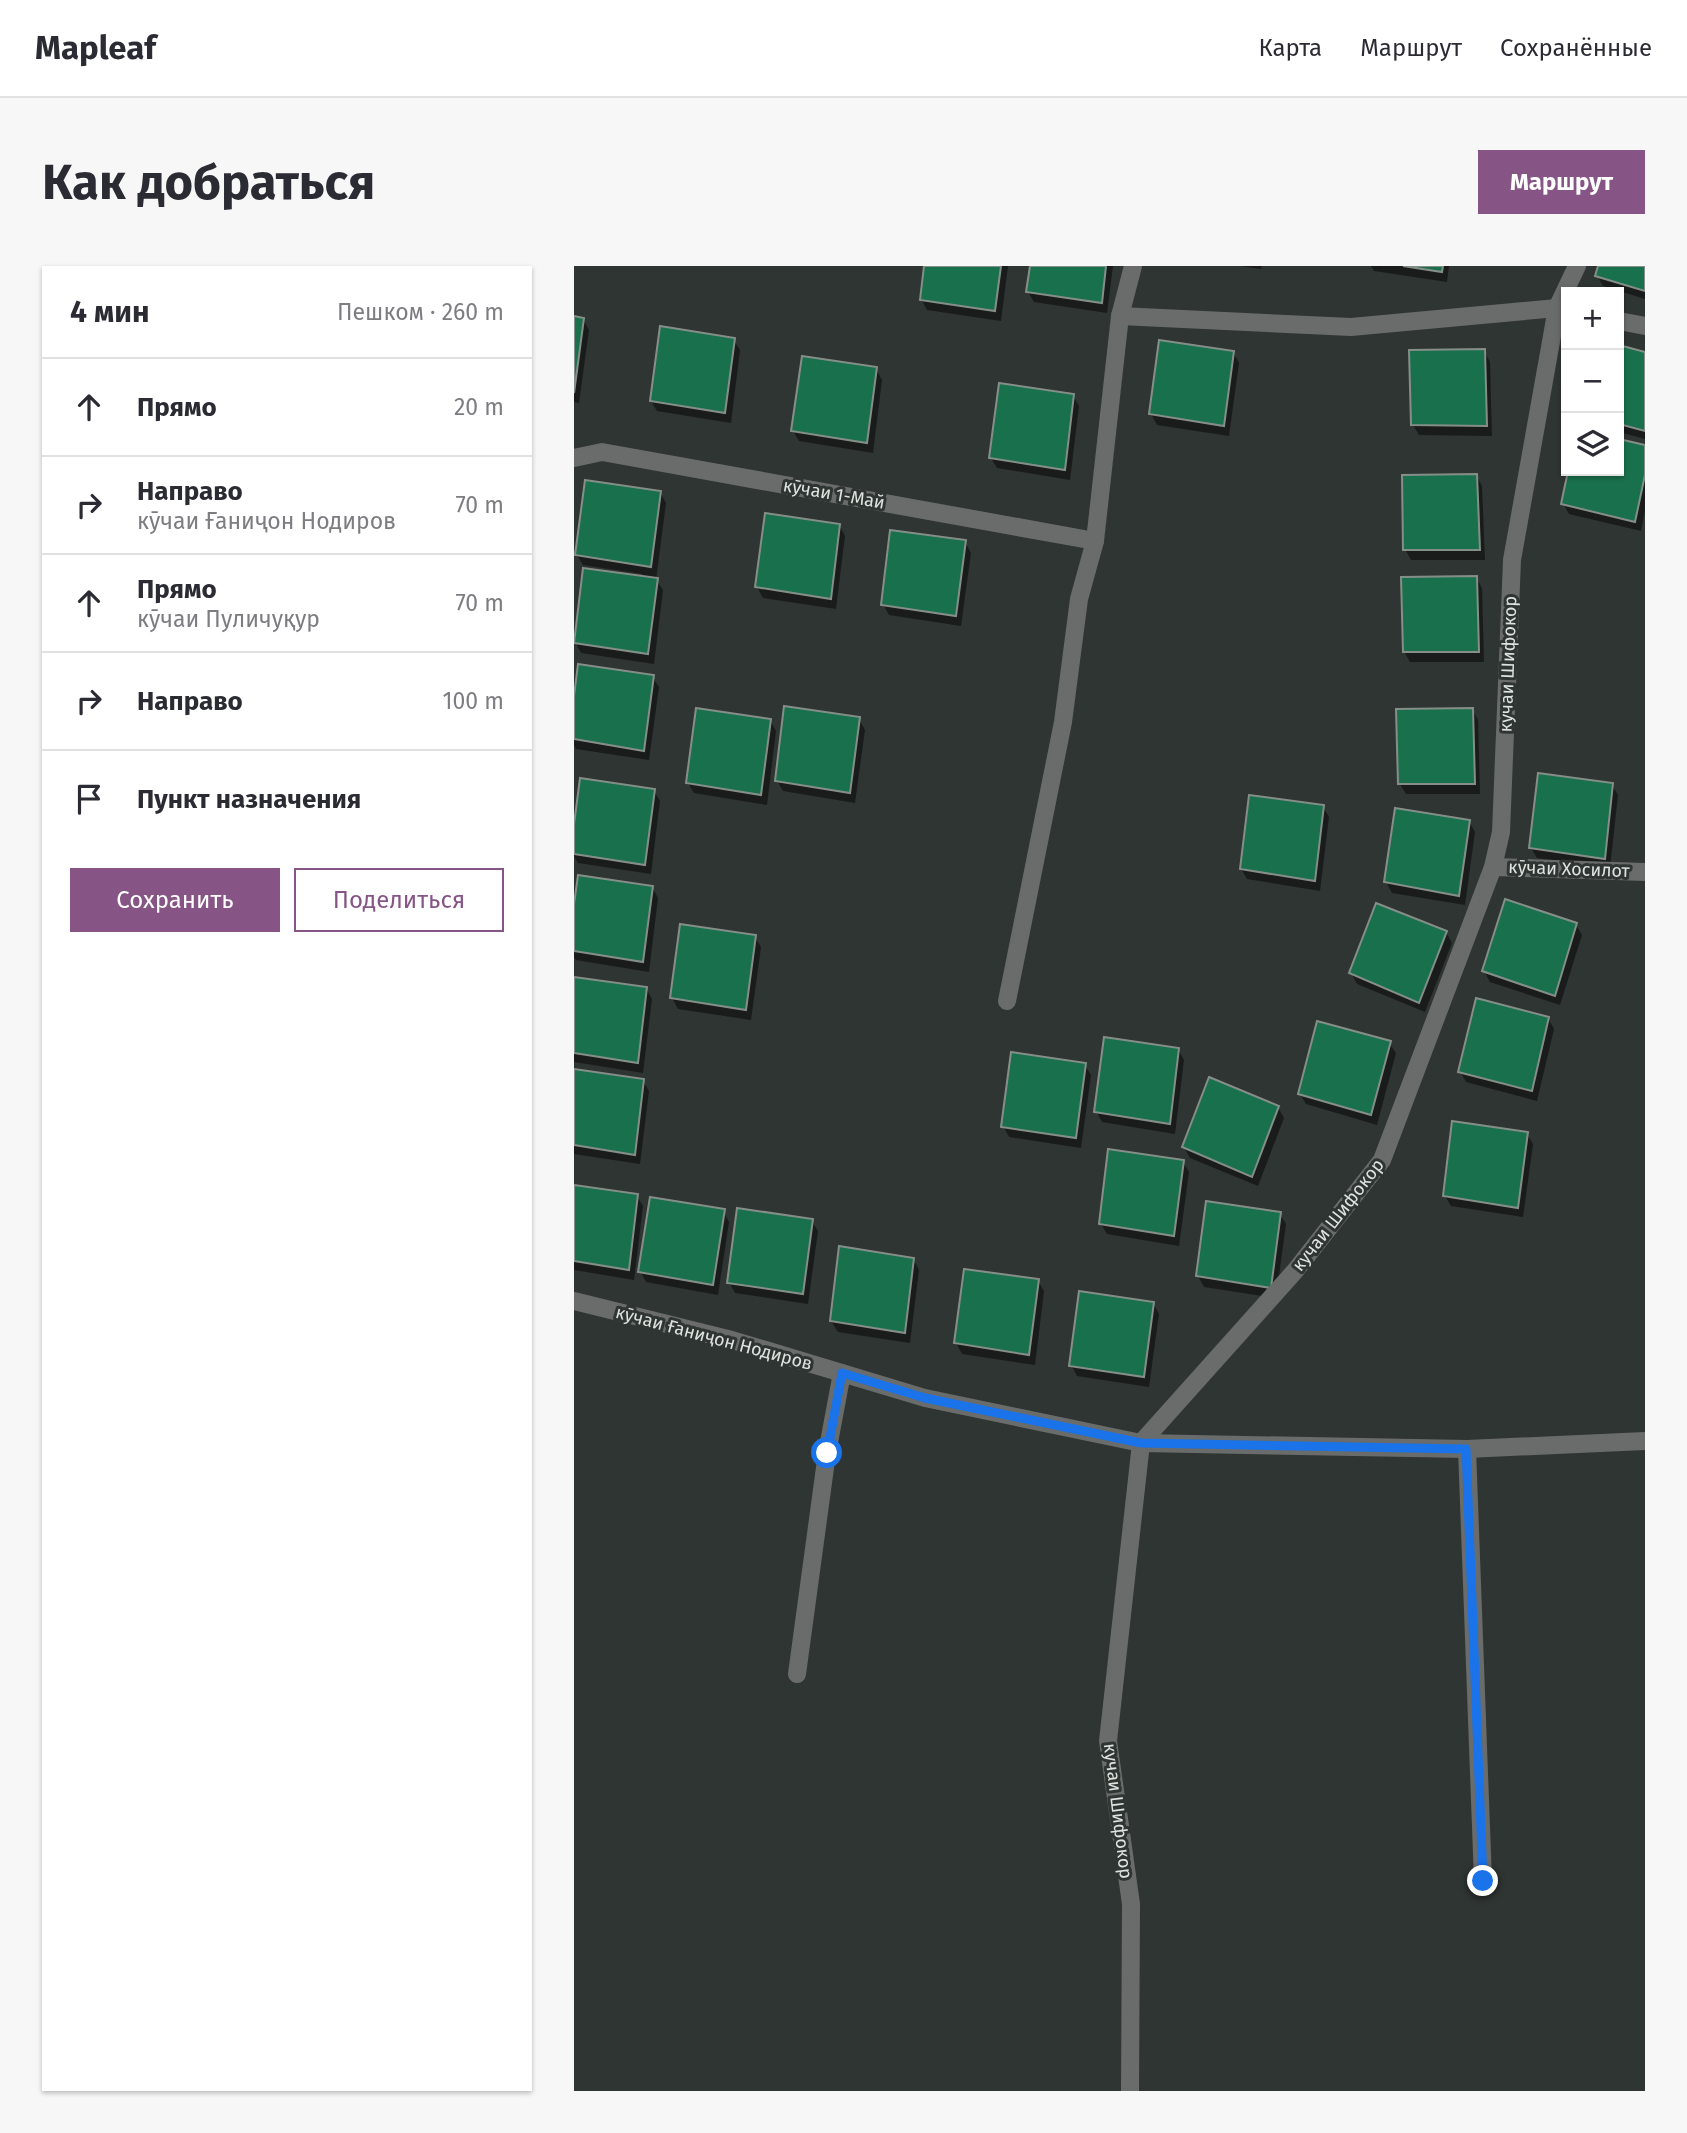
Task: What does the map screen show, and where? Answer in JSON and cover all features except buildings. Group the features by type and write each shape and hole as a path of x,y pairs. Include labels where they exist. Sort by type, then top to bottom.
{"street":[{"path":"1007,1001 1063,722 1079,599 1095,541 1120,316 1133,266"},
{"name":"кучаи Шифокор","path":"1570,287 1577,266"},
{"path":"1120,316 1351,327 1561,309"},
{"name":"кучаи Шифокор","path":"1130,2091 1131,1904 1108,1741 1141,1443 1295,1271 1382,1160 1493,867 1501,832 1512,560 1561,314"},
{"path":"1624,322 1645,326"},
{"name":"кӯчаи 1-Май","path":"574,458 602,452 1095,541"},
{"name":"кӯчаи Хосилот","path":"1493,867 1645,873"},
{"name":"кӯчаи Ғаниҷон Нодиров","path":"574,1301 732,1340 925,1398 1141,1443 1466,1449 1645,1441"},
{"path":"797,1674 827,1453 842,1373"},
{"path":"1466,1449 1483,1881"}],"route":[{"path":"827,1453 842,1373 925,1398 1141,1443 1466,1449 1483,1881"}]}
